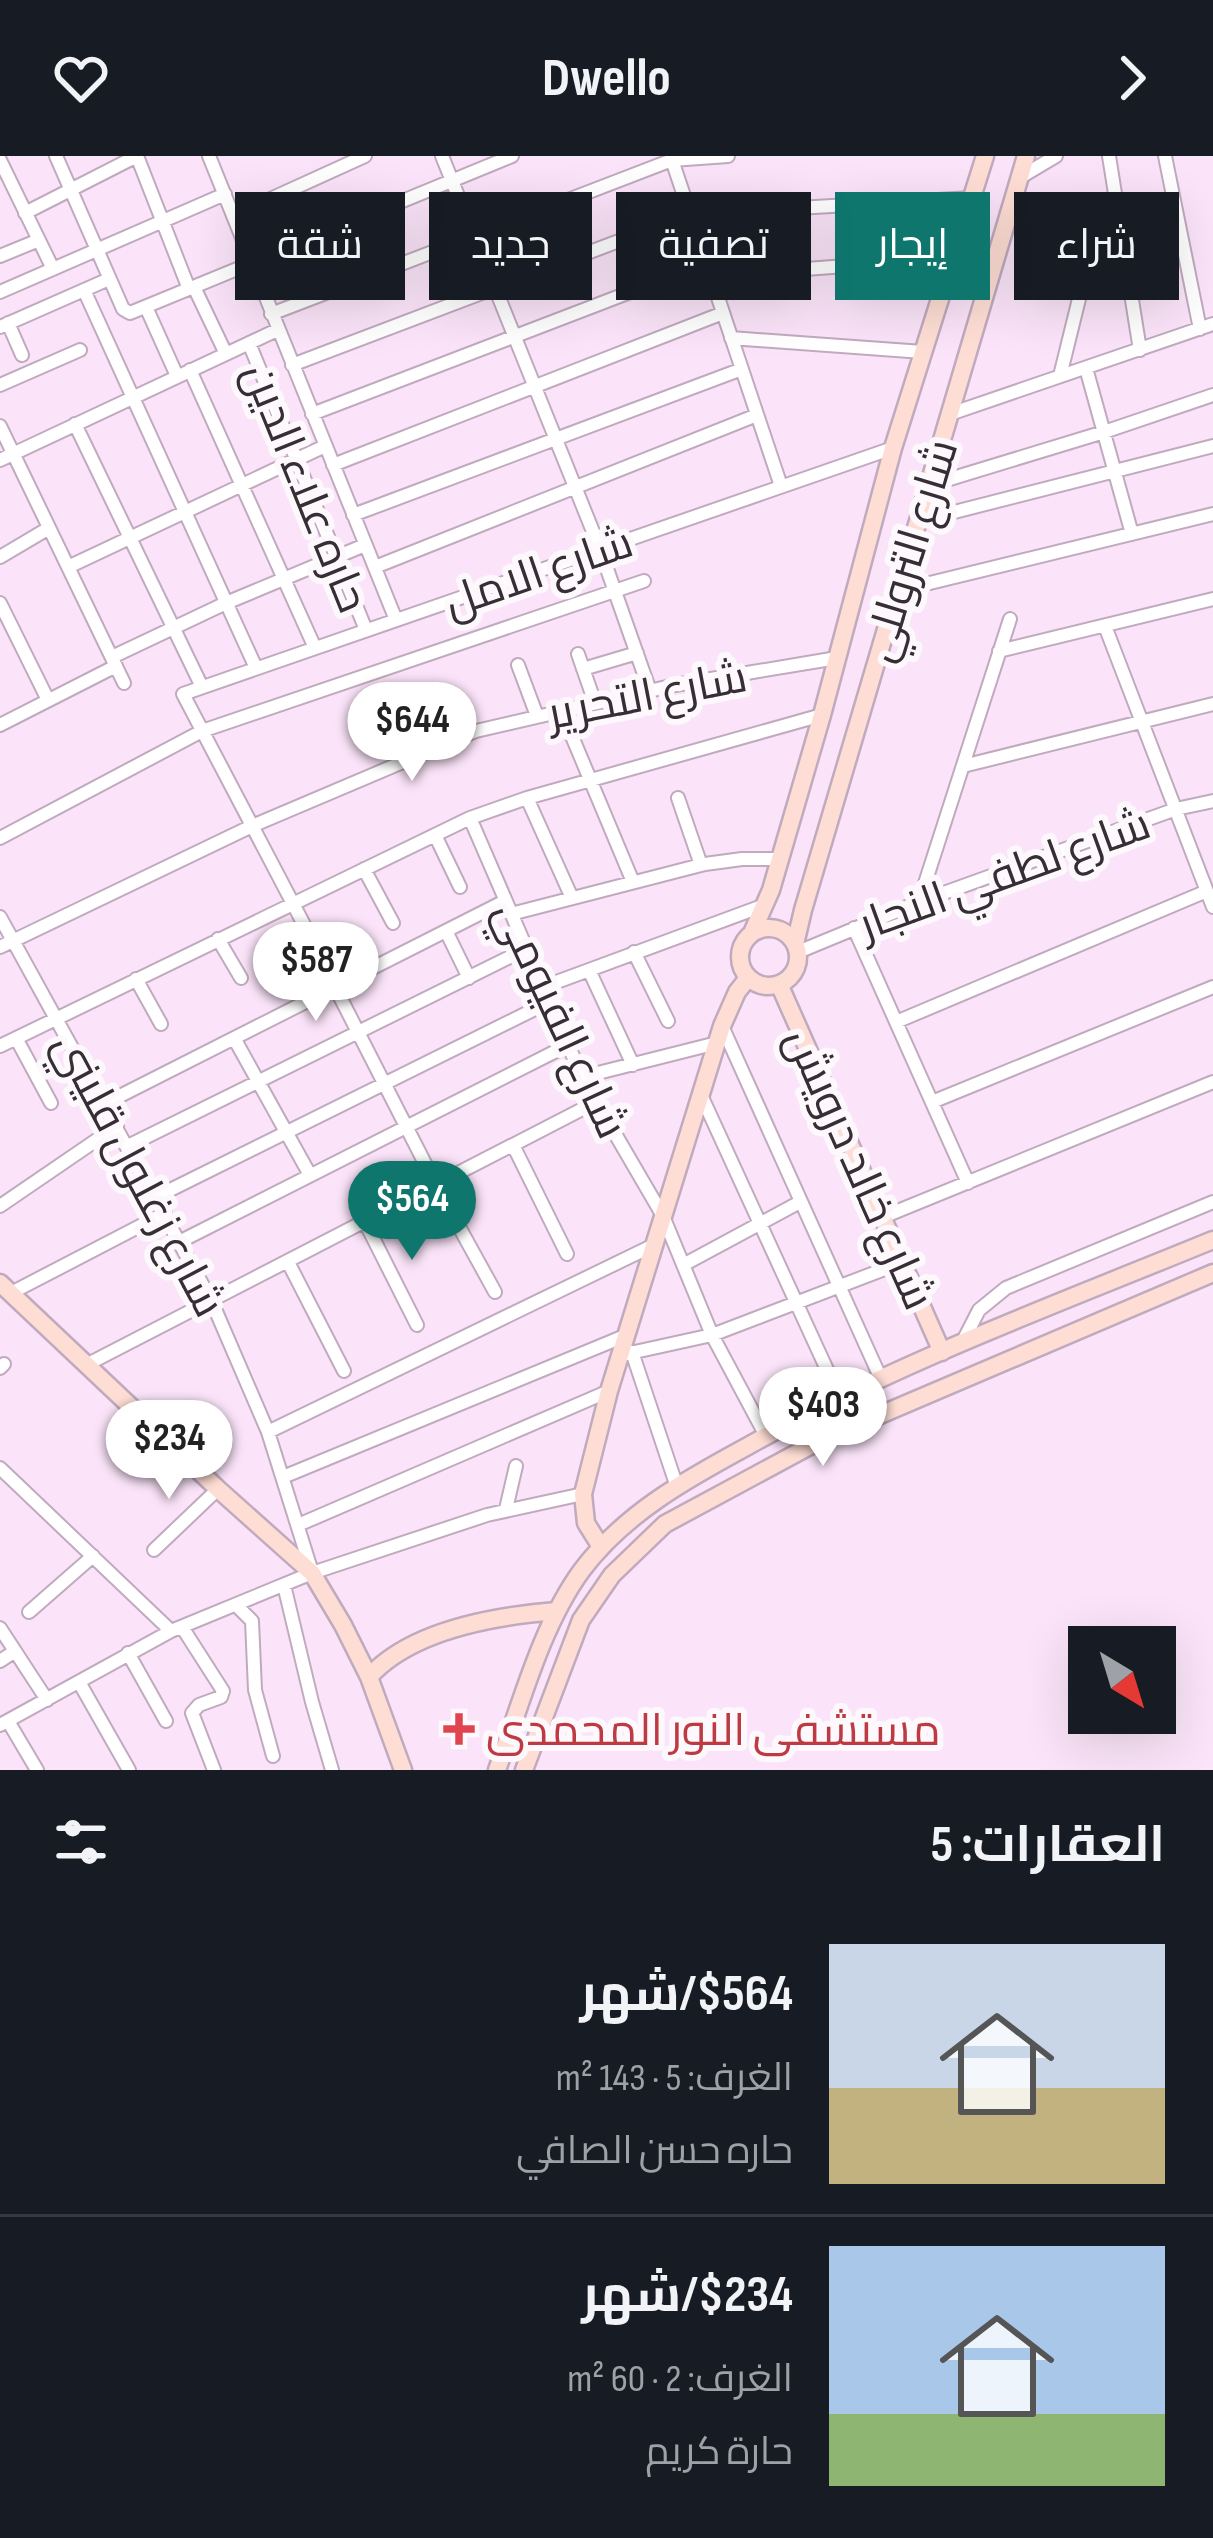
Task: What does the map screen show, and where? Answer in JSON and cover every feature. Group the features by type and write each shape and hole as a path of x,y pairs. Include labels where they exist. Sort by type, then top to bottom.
{"street":[{"path":"56,156 123,309 130,314 235,270"},
{"path":"26,213 137,156 161,222 226,354"},
{"path":"209,156 235,223"},
{"path":"233,217 365,156"},
{"path":"442,156 456,192"},
{"path":"405,200 512,156"},
{"path":"585,192 671,158 728,156"},
{"name":"شارع التروللي","path":"974,192 985,156"},
{"name":"شارع التروللي","path":"797,948 803,910 1025,156"},
{"path":"1019,178 1056,156"},
{"path":"1109,156 1115,192"},
{"path":"950,414 1206,327 1165,156"},
{"path":"671,158 683,192"},
{"path":"0,160 52,269"},
{"path":"0,196 14,189"},
{"path":"0,292 225,194"},
{"path":"0,256 39,240"},
{"path":"271,314 429,253"},
{"path":"22,355 4,325 110,279"},
{"path":"84,290 256,668"},
{"path":"265,300 396,620"},
{"path":"292,365 463,300"},
{"path":"500,300 600,549 650,691"},
{"path":"312,413 620,300"},
{"path":"718,300 781,486"},
{"name":"شارع التروللي","path":"752,933 780,859 893,448 940,300"},
{"path":"1060,376 1079,300"},
{"path":"1132,300 1140,350"},
{"path":"146,307 242,485 315,648"},
{"path":"333,465 723,313"},
{"path":"6,456 278,330"},
{"path":"731,338 923,352"},
{"name":"حاره علاء الدين","path":"249,343 366,630"},
{"path":"0,385 80,350"},
{"path":"1086,368 1132,534"},
{"path":"353,515 742,369"},
{"path":"930,485 1213,394"},
{"path":"374,567 758,416"},
{"path":"75,424 202,687"},
{"path":"0,426 6,456 49,528 124,683"},
{"path":"68,567 325,446"},
{"path":"919,521 1213,446"},
{"name":"شارع الامل","path":"202,731 183,694 893,448"},
{"path":"897,591 1213,514"},
{"path":"0,557 49,528"},
{"path":"0,724 172,627 365,545"},
{"path":"0,838 202,731 644,581"},
{"path":"999,651 1213,599"},
{"path":"0,603 48,700"},
{"path":"919,902 1010,619"},
{"path":"1106,626 1213,907"},
{"path":"583,670 637,653"},
{"path":"578,654 595,703"},
{"name":"شارع التحرير","path":"7,944 252,826 476,731 650,691 837,658"},
{"path":"518,665 537,716"},
{"path":"963,766 1213,704"},
{"path":"562,710 633,882"},
{"path":"0,1046 470,818 822,716"},
{"path":"202,731 322,959"},
{"path":"527,798 572,898"},
{"path":"678,798 701,865"},
{"name":"شارع لطفي النجار","path":"797,948 1176,809 1213,801"},
{"name":"شارع الفيومي","path":"470,818 582,1077 663,1216 712,1335 766,1436"},
{"path":"435,835 460,886"},
{"path":"104,1104 446,931 508,907 572,898 724,860 780,859"},
{"path":"364,868 393,922"},
{"path":"896,1022 1207,892"},
{"path":"543,988 766,905"},
{"name":"شارع زغلول قليني","path":"0,917 7,944 57,1018 212,1302 268,1432 312,1573"},
{"path":"854,928 968,1183"},
{"path":"760,929 784,932 797,948 794,971 779,984 763,985 743,970 740,954 746,938 760,929"},
{"path":"446,931 469,978"},
{"path":"218,939 241,978"},
{"path":"128,1146 526,949"},
{"path":"634,952 668,1021"},
{"path":"589,970 633,1065"},
{"path":"601,1547 586,1522 583,1494 609,1391 627,1347 719,1035 748,977"},
{"path":"136,979 161,1024"},
{"name":"شارع خالد درويش","path":"779,984 943,1352"},
{"path":"335,987 495,1292"},
{"path":"932,1102 1213,987"},
{"path":"156,1197 549,1002"},
{"path":"582,1077 719,1035"},
{"path":"719,1035 881,1379"},
{"path":"16,1038 51,1103"},
{"path":"234,1038 310,1175"},
{"path":"181,1241 568,1045"},
{"path":"883,1217 1213,1082"},
{"path":"701,1095 840,1398"},
{"path":"86,1365 596,1102"},
{"path":"0,1206 117,1126"},
{"path":"513,1145 567,1254"},
{"path":"683,1265 800,1202"},
{"path":"962,1343 980,1310 1006,1288 1213,1202"},
{"path":"165,1213 6,1288 312,1573 369,1677 403,1770"},
{"path":"365,1222 417,1325"},
{"path":"497,1770 556,1611 601,1547 634,1517 677,1486 840,1398 1213,1240"},
{"path":"268,1432 654,1246"},
{"path":"288,1262 344,1371"},
{"path":"284,1477 627,1347 712,1335 903,1262"},
{"path":"524,1770 581,1620 612,1575 664,1523 819,1442 1213,1273"},
{"path":"627,1347 677,1486"},
{"path":"298,1525 609,1391"},
{"path":"506,1509 515,1466"},
{"path":"0,1468 177,1629 223,1690 221,1697 199,1705 193,1713 214,1770"},
{"path":"154,1550 218,1489"},
{"path":"37,1770 4,1723 128,1653 312,1573 506,1509 583,1494"},
{"path":"29,1612 93,1556"},
{"path":"284,1585 332,1770"},
{"path":"236,1605 252,1621 255,1690 274,1756"},
{"path":"369,1677 388,1658 417,1642 495,1618 556,1611"},
{"path":"0,1628 47,1700"},
{"path":"0,1661 15,1651"},
{"path":"128,1653 166,1720"},
{"path":"79,1682 129,1770"}],"place":[{"name":"مستشفى النور المحمدى","path":"459,1729"}]}
